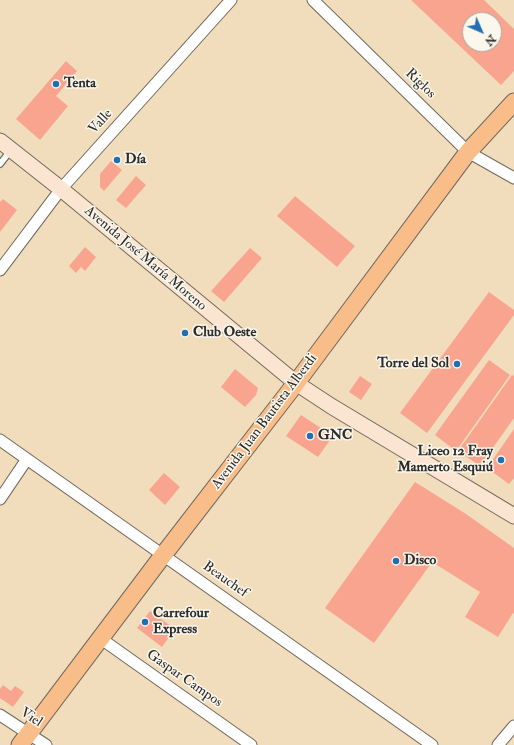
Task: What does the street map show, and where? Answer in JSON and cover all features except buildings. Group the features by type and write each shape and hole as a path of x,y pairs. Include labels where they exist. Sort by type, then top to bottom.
{"main road":[{"name":"Avenida Juan Bautista Alberdi","path":"24,739 296,383 468,152 514,102"},
{"name":"Avenida José María Moreno","path":"6,146 61,189 296,383 338,411 514,516"}],"street":[{"name":"Valle","path":"0,270 61,189 231,0"},
{"name":"Riglos","path":"313,0 468,152 514,178"},
{"name":"Beauchef","path":"0,440 164,554 432,745"},
{"path":"0,499 27,459"},
{"name":"Gaspar Campos","path":"100,638 251,745"},
{"name":"Viel","path":"0,715 24,739 46,745"},
{"path":"498,745 514,726"}],"lane":[{"path":"0,164 6,146"}],"place":[{"name":"Tenta","path":"56,84"},
{"name":"Día","path":"117,160"},
{"name":"Club Oeste","path":"185,333"},
{"name":"Torre del Sol","path":"457,364"},
{"name":"GNC","path":"310,436"},
{"name":"Liceo 12 Fray Mamerto Esquiú","path":"501,460"},
{"name":"Disco","path":"396,561"},
{"name":"Carrefour Express","path":"145,622"}]}
